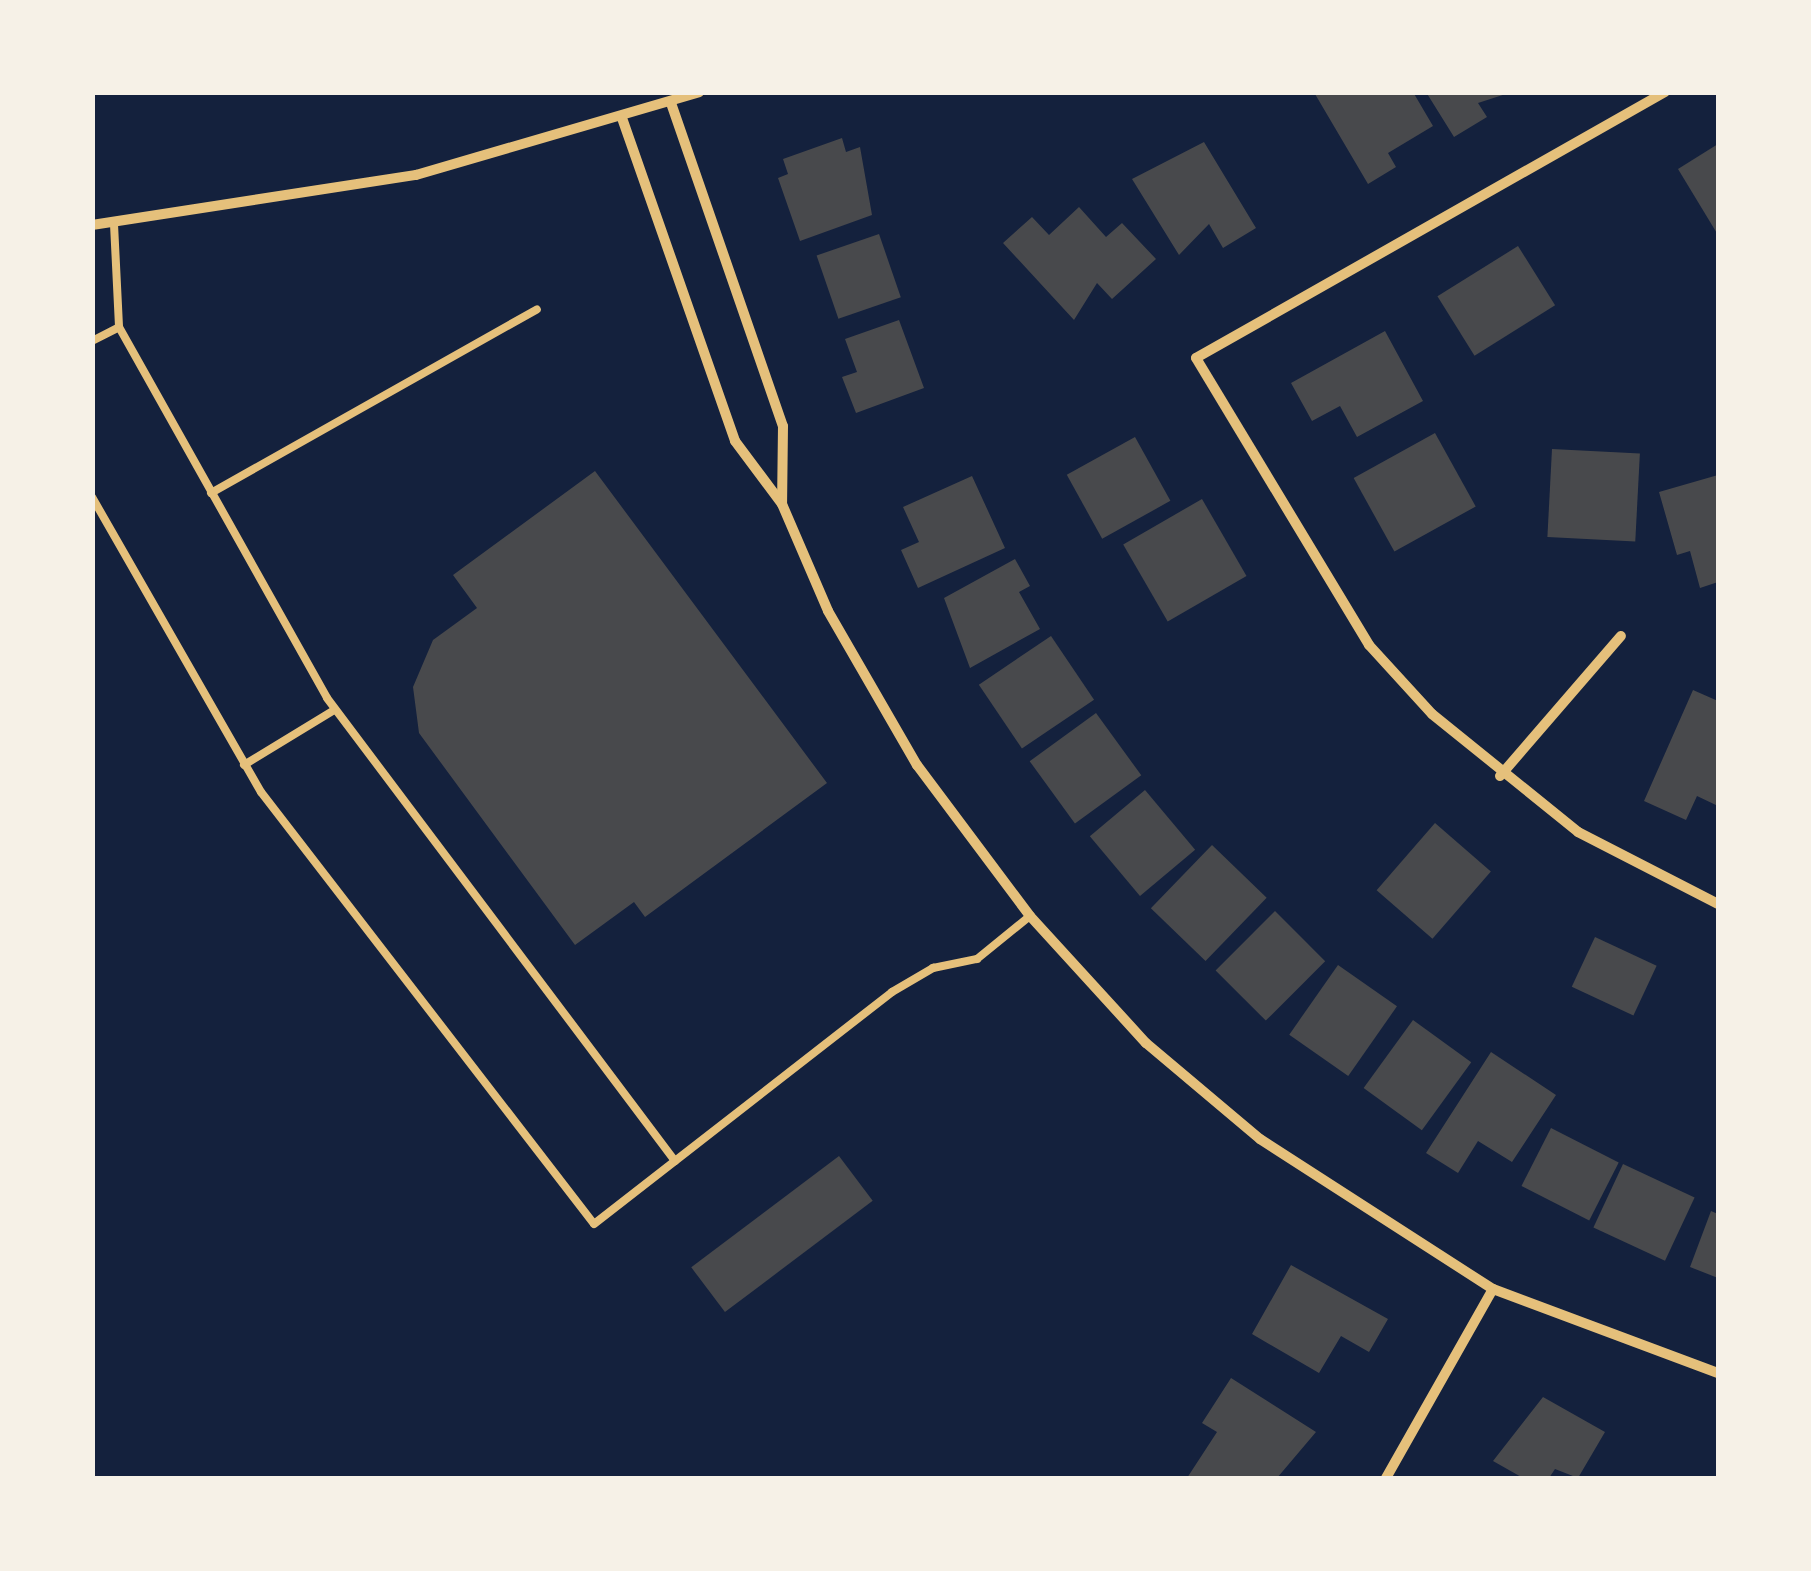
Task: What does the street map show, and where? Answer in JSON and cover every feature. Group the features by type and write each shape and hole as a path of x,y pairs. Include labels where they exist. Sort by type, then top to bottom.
{"street":[{"path":"92,226 416,175 622,118 699,92"},
{"path":"1665,92 1196,358 1369,645 1500,776 1578,832 1718,904"},
{"path":"671,102 782,426 782,504"},
{"path":"622,118 735,442 782,504 828,611 917,765 1030,916 1146,1042 1260,1139 1493,1289 1718,1374"},
{"path":"1500,776 1621,636"},
{"path":"1386,1478 1493,1289"}],"lane":[{"path":"114,224 119,327 334,710 675,1161"},
{"path":"211,492 536,309"},
{"path":"92,341 119,327"},
{"path":"92,498 244,764 594,1224 904,984 976,959 1030,916"},
{"path":"244,764 334,710"}],"building":[{"path":"1413,92 1433,126 1388,153 1396,167 1368,184 1315,94"},
{"path":"1426,92 1512,92 1478,103 1487,117 1454,137"},
{"path":"842,138 846,152 860,147 872,215 800,241 778,178 788,174 783,159"},
{"path":"1204,142 1256,228 1223,248 1209,224 1179,255 1132,179"},
{"path":"1718,144 1718,235 1678,169"},
{"path":"1079,207 1106,237 1122,223 1156,259 1112,299 1097,283 1074,320 1003,243 1032,217 1049,235"},
{"path":"879,234 901,297 838,319 817,255"},
{"path":"1518,246 1555,305 1475,356 1437,296"},
{"path":"899,320 924,388 856,413 842,377 857,372 845,339"},
{"path":"1385,331 1423,401 1357,437 1340,406 1312,421 1291,383"},
{"path":"1435,433 1476,506 1394,552 1354,478"},
{"path":"1135,437 1170,501 1102,539 1067,475"},
{"path":"1552,449 1640,454 1635,541 1547,537"},
{"path":"595,471 827,783 645,917 634,902 575,945 419,733 413,687 433,640 477,608 453,575"},
{"path":"1718,475 1718,582 1700,588 1690,551 1677,555 1659,492"},
{"path":"972,476 1005,548 918,588 901,550 919,542 903,507"},
{"path":"1202,499 1246,576 1168,622 1123,544"},
{"path":"1015,559 1030,586 1019,592 1040,629 970,668 944,598"},
{"path":"1051,636 1094,700 1022,748 979,685"},
{"path":"1693,690 1718,701 1718,806 1697,796 1686,820 1644,801"},
{"path":"1096,713 1141,775 1075,823 1030,761"},
{"path":"1145,790 1195,850 1140,896 1090,836"},
{"path":"1435,823 1491,872 1432,939 1377,890"},
{"path":"1212,845 1267,898 1206,961 1151,908"},
{"path":"1275,911 1325,961 1266,1021 1216,970"},
{"path":"1595,937 1657,966 1633,1016 1572,987"},
{"path":"1338,965 1397,1006 1348,1076 1289,1035"},
{"path":"1413,1020 1471,1062 1422,1130 1364,1088"},
{"path":"1491,1052 1556,1095 1512,1162 1478,1141 1458,1173 1426,1153"},
{"path":"1551,1128 1619,1163 1589,1220 1521,1186"},
{"path":"839,1156 873,1201 725,1312 691,1267"},
{"path":"1623,1164 1695,1197 1665,1261 1593,1227"},
{"path":"1711,1211 1718,1214 1718,1278 1690,1267"},
{"path":"1291,1265 1388,1319 1369,1352 1341,1336 1319,1373 1252,1334"},
{"path":"1231,1378 1316,1432 1277,1478 1187,1478 1217,1432 1202,1423"},
{"path":"1543,1397 1605,1432 1578,1478 1555,1469 1549,1478 1523,1478 1493,1461"}]}
